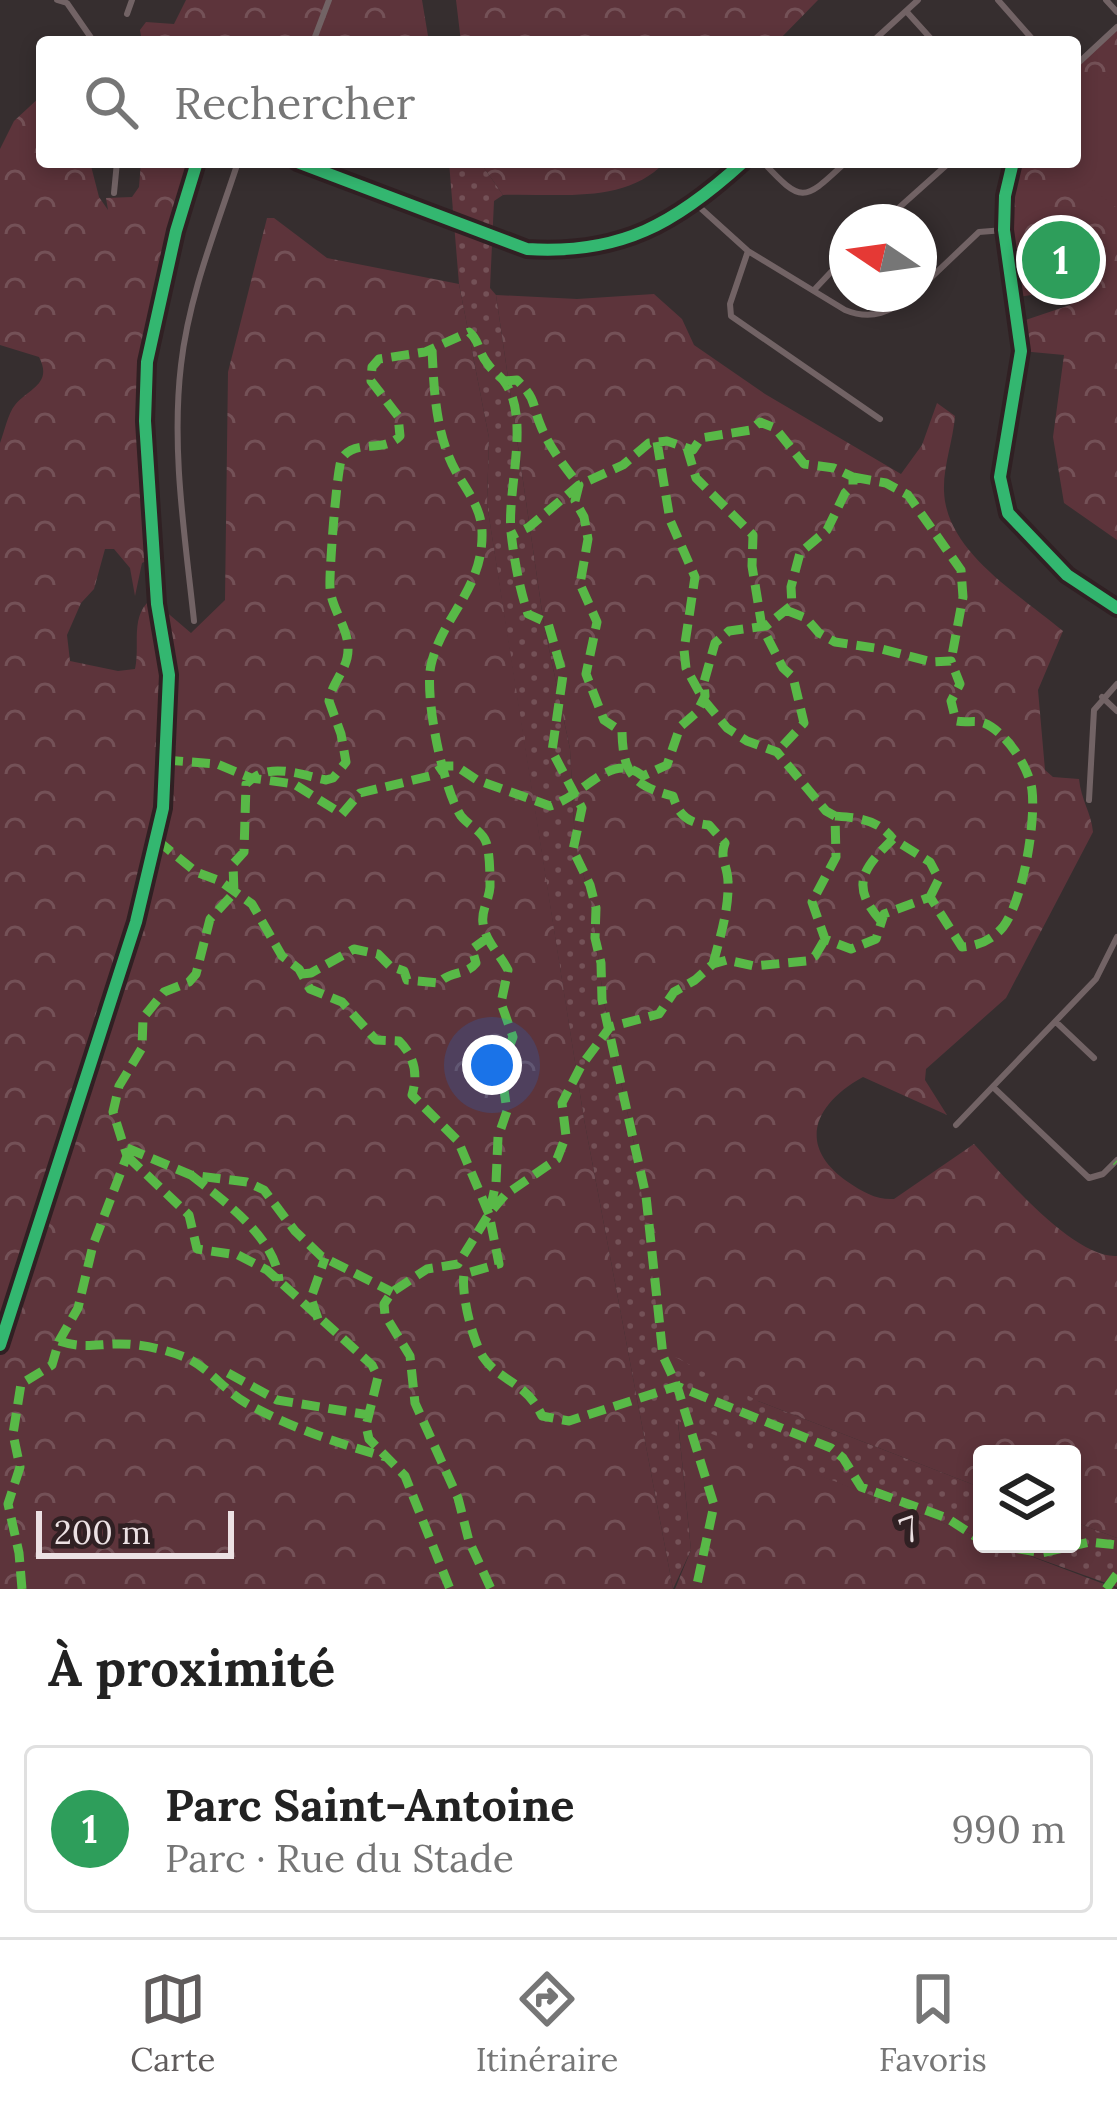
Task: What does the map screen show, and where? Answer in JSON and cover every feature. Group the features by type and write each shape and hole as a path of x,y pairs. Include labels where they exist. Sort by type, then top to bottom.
{"street":[{"path":"127,14 132,0"},
{"path":"315,36 329,0"},
{"path":"878,36 918,0"},
{"path":"998,0 1030,36"},
{"path":"1106,0 1117,12"},
{"path":"64,1 90,36"},
{"path":"906,10 929,36"},
{"path":"1081,60 1117,27"},
{"path":"114,193 116,168"},
{"path":"194,621 179,475 179,384 193,298 236,168"},
{"path":"313,168 527,249 557,250 621,242 652,230 696,204 736,168"},
{"path":"768,168 790,192 804,194 815,191 840,168"},
{"path":"903,204 943,168"},
{"path":"1012,168 1004,230 1021,351 1000,477 1008,513 1067,575 1117,608"},
{"path":"696,204 748,250 829,297"},
{"path":"937,271 979,232 1004,230"},
{"path":"748,250 730,304 731,316 880,419"},
{"path":"815,289 829,274"},
{"path":"853,312 860,316 884,312"},
{"path":"1089,800 1094,710 1117,684"},
{"path":"1102,697 1117,711"},
{"path":"956,1125 1096,979 1117,937"},
{"path":"1056,1022 1094,1058"},
{"path":"993,1087 1089,1178 1103,1174 1117,1160"}],"green space":[{"path":"186,0 422,0 428,36 141,36 146,22 174,24"},
{"path":"456,0 818,0 783,36 460,36"},
{"path":"1117,29 1117,540 1064,503 1053,437 1064,355 1021,351 1014,324 1070,305 1073,289 1011,298 1002,232 1010,168 1081,168 1081,62"},
{"path":"1101,73 1117,84 1117,208 1063,168 1081,168 1081,99"},
{"path":"36,101 36,168 92,168 99,197 108,210 106,198 132,197 139,187 141,168 195,168 162,286 148,361 145,434 154,557 142,563 135,596 130,568 114,549 105,549 94,589 81,603 67,635 70,661 118,671 135,669 137,626 147,603 157,604 191,633 225,600 228,372 267,218 274,218 327,258 459,284 489,438 487,504 584,1119 673,1589 0,1589 0,443 13,409 43,374 39,357 0,345 0,149 14,121"},
{"path":"449,168 484,168 503,195 494,201 490,288 496,295 544,625 570,749 575,843 592,906 603,997 636,1153 758,1401 973,1485 973,1535 678,1422 691,1550 673,1589 584,1119 487,504 489,438 459,284"},
{"path":"484,168 658,168 611,191 503,195"},
{"path":"654,294 682,319 694,345 765,394 901,474 922,445 937,403 955,416 944,491 957,533 988,570 1063,631 1038,690 1045,770 1053,777 1079,779 1093,832 1006,998 926,1069 925,1080 947,1115 863,1077 823,1113 817,1140 832,1168 848,1182 887,1199 894,1199 974,1144 1061,1230 1100,1253 1117,1256 1117,1538 1081,1524 1081,1445 973,1445 973,1485 758,1401 662,1350 636,1153 603,997 592,906 575,843 570,749 544,625 496,295 577,299"},
{"path":"678,1421 973,1535 973,1553 1022,1553 1117,1589 675,1589 691,1550"},
{"path":"1081,1524 1117,1538 1117,1587 1023,1553 1081,1553"}],"marked path":[{"path":"22,1589 8,1504 20,1467 13,1434 21,1384 52,1365 78,1308 93,1245 127,1156 113,1112 119,1086 142,1048 143,1018 164,992 196,974 210,919 234,893 233,864 244,852 246,784 273,771 326,780 346,762 329,701 348,650 330,587 340,465 348,452 400,436 398,416 371,381 372,367 379,359 425,352 469,332 513,399 517,436 511,532 515,563 528,614 548,623 563,675 552,751 582,808 573,850 596,908 602,1000 646,1196 663,1356 714,1505 696,1589"},
{"path":"432,350 444,444 478,511 482,531 470,586 431,665 433,719 454,803 487,847 490,887 483,923 508,970 501,1003 513,1037 506,1055 507,1111 498,1137 489,1214 458,1264 427,1269 392,1292 384,1304 385,1315 410,1356 415,1403 458,1498 469,1541 491,1589"},
{"path":"504,381 517,380 528,392 548,441 579,485 575,501 588,539 580,584 597,622 586,674 604,720 622,732 633,776 648,788 673,796 685,817 709,825 725,843 727,903 713,964"},
{"path":"165,760 217,764 251,778 294,784 342,814 360,793 430,776 445,766 456,766 477,780 550,806 609,771 631,769 643,776 667,765 680,727 697,712 705,696 715,643 729,631 766,626 792,605 791,587 800,553 827,530 853,477 834,468 804,464 775,428 760,422 751,430 701,438 693,450 667,441 649,443 623,465 579,485 511,536"},
{"path":"657,442 670,520 695,577 684,650 686,668 727,728 777,752 835,816 836,857 812,902 825,939 851,949 876,939 884,914 930,897 962,947 989,939 1010,915 1026,861 1032,790 1021,761 992,728 981,722 956,721 951,701 960,684 951,661 932,662 835,642 806,618 783,609"},
{"path":"687,448 696,478 753,535 752,566 762,627 783,668 793,677 804,723 777,752"},
{"path":"853,477 886,483 908,495 961,570 963,597 951,661"},
{"path":"835,816 867,821 893,839"},
{"path":"881,921 865,898 864,878 893,839 930,862 939,879 930,897"},
{"path":"157,840 196,872 220,881 252,904 282,956 299,969 310,989 342,1002 376,1040 399,1041 409,1053 415,1073 412,1095 458,1141 489,1214 499,1264 464,1274 475,1339 483,1357 528,1396 542,1416 569,1421 677,1386 831,1448 861,1487 947,1518 973,1535"},
{"path":"302,974 354,949 378,954 404,971 407,980 439,983 472,967 476,963 472,949 486,939"},
{"path":"493,1209 505,1195 557,1159 566,1136 562,1103 581,1066 610,1027 659,1014 674,992 713,964 807,961 825,939"},
{"path":"127,1148 191,1175 247,1182 264,1190 321,1256 392,1292"},
{"path":"127,1156 189,1215 197,1249 238,1255 267,1270 372,1365 378,1377 366,1426 369,1439 405,1476 450,1589"},
{"path":"191,1175 259,1235 276,1265 279,1281"},
{"path":"318,1319 311,1298 325,1258"},
{"path":"59,1341 132,1344 179,1355 263,1412 386,1457"},
{"path":"228,1373 277,1400 369,1415"},
{"path":"1081,1544 1117,1545"},
{"path":"1106,1589 1117,1574"}],"cycle path":[{"path":"0,1345 136,922 163,808 169,675 157,604 145,421 147,362 195,168"},
{"path":"313,168 527,249 591,247 645,231 694,202 736,168"},
{"path":"1012,168 1004,230 1021,351 1000,477 1008,513 1067,575 1117,608"}],"place":[{"name":"Parc Saint-Antoine","path":"1061,260"}]}
